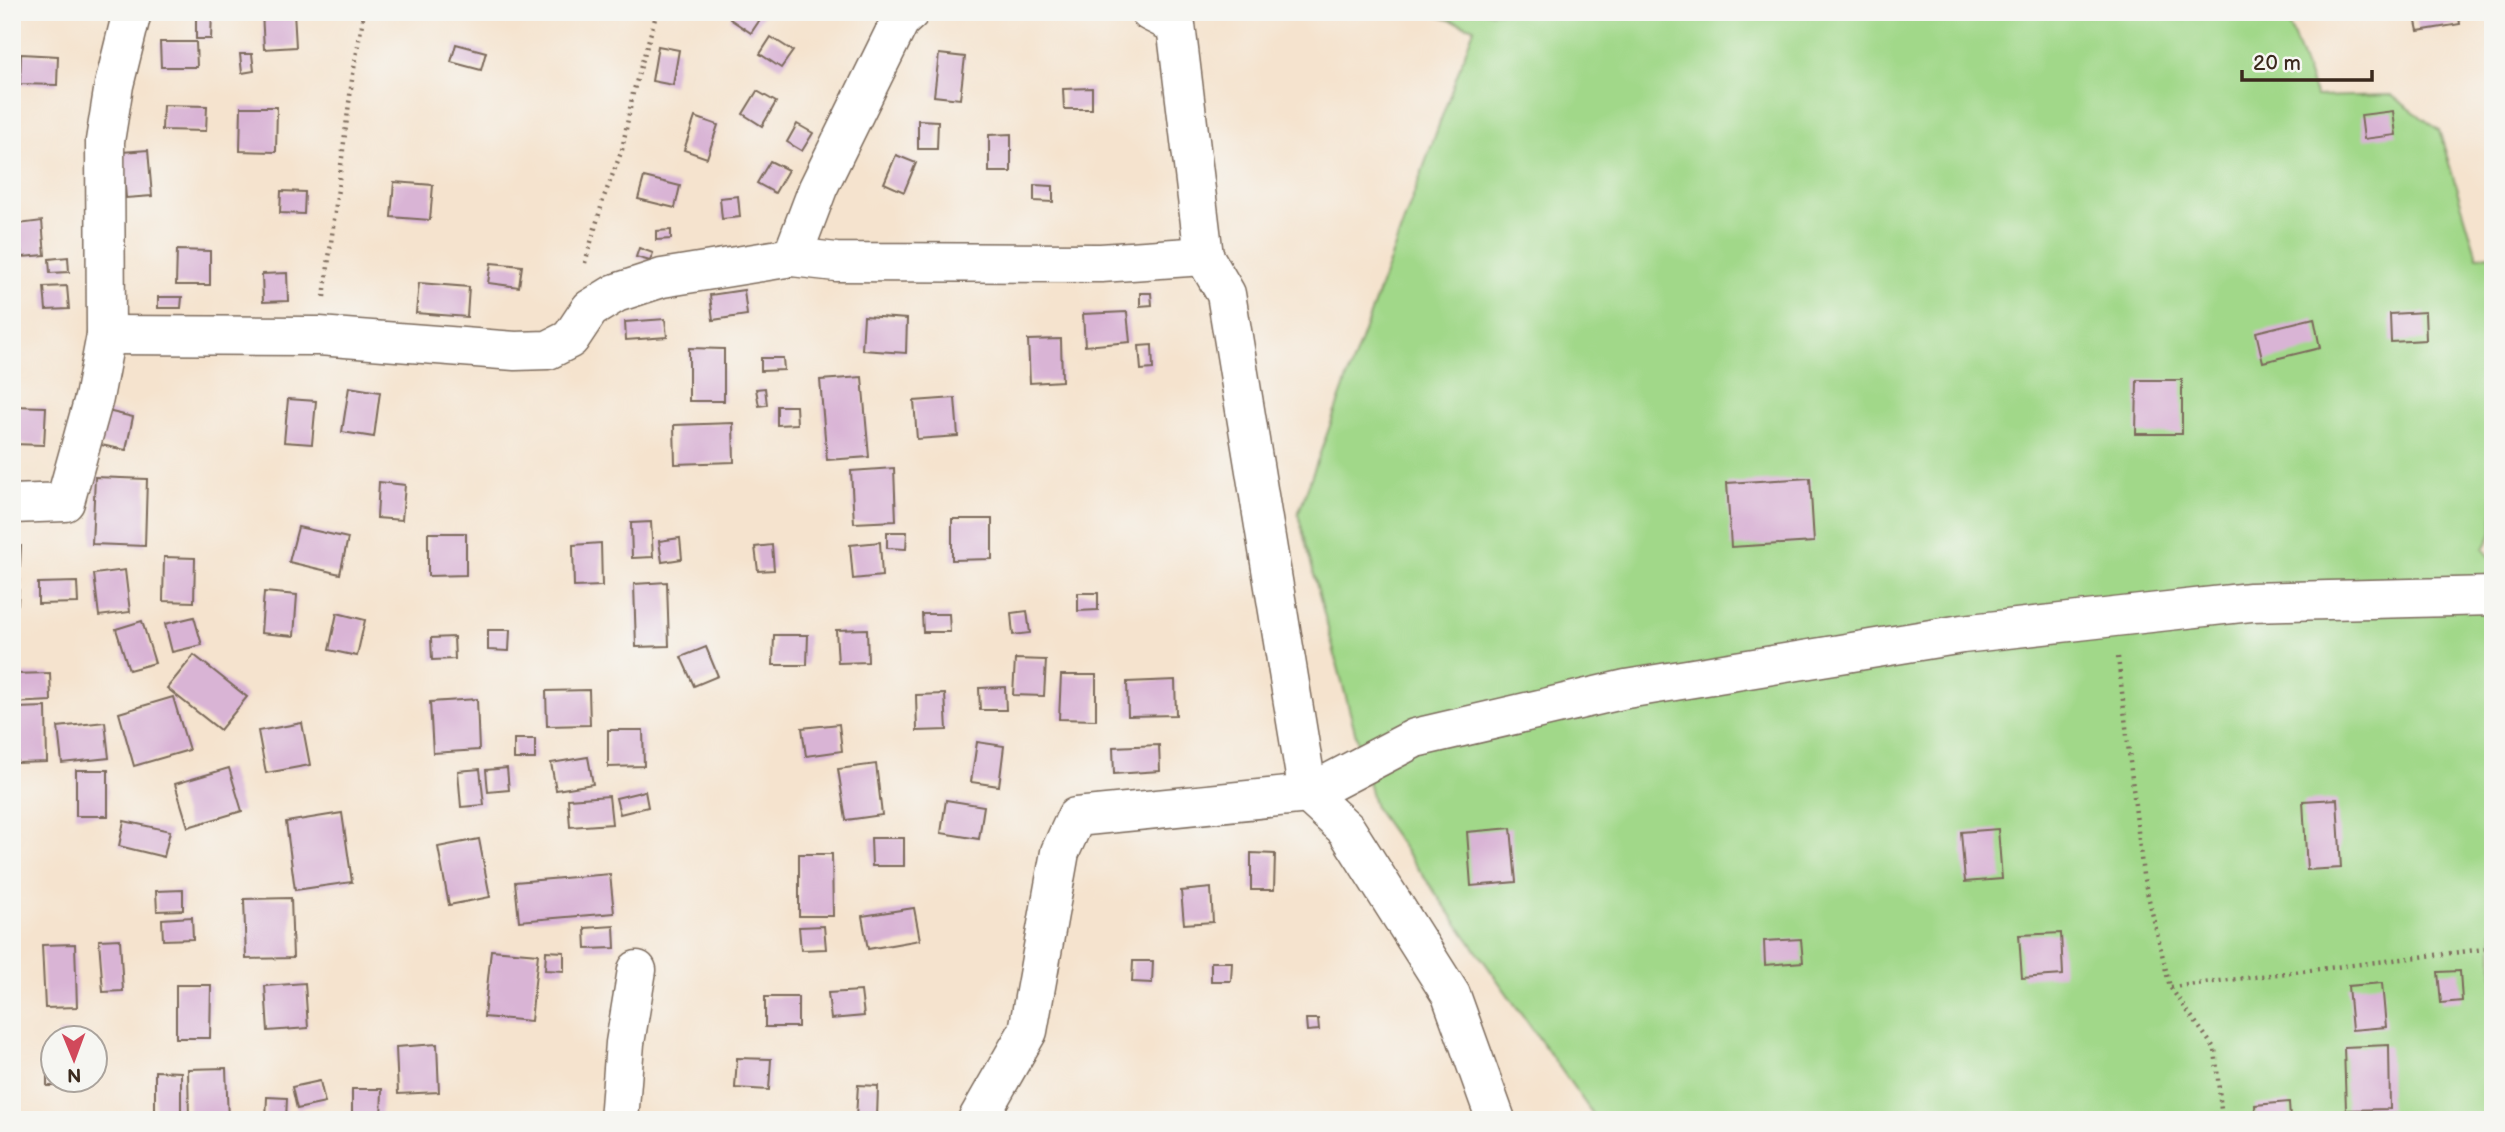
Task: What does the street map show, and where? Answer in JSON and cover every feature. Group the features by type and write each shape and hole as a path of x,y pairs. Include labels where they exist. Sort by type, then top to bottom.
{"street":[{"path":"12,504 65,502 94,398 106,335 105,141 114,85 132,12"},
{"path":"792,257 817,188 900,22 910,12"},
{"path":"1150,12 1176,24 1204,256 1226,294 1308,794 1346,829 1451,995 1496,1120"},
{"path":"106,335 319,336 515,351 548,350 570,339 590,309 616,293 662,278 792,257 836,262 1101,263 1204,256"},
{"path":"977,1120 1028,1031 1060,852 1076,817 1308,794 1415,738 1626,689 1962,634 2250,602 2493,596"},
{"path":"619,1120 625,1043 638,970"}],"path":[{"path":"319,336 352,80 364,12"},
{"path":"590,309 581,278 604,197 622,150 633,93 657,12"},
{"path":"2114,617 2143,875 2170,987 2216,1049 2222,1120"},
{"path":"2170,987 2493,948"}],"green space":[{"path":"1425,12 2285,12 2316,97 2391,95 2439,130 2477,256 2493,255 2493,532 2484,549 2493,562 2493,1120 1597,1120 1375,808 1298,514 1474,28"}],"building":[{"path":"196,12 212,12 211,39 196,39"},
{"path":"262,12 294,12 296,47 264,49"},
{"path":"735,12 765,12 751,33 730,19"},
{"path":"2414,12 2458,12 2460,24 2418,31"},
{"path":"771,37 793,51 781,68 760,54"},
{"path":"160,42 196,42 197,67 161,67"},
{"path":"456,44 486,52 481,70 451,62"},
{"path":"658,46 679,50 673,85 652,81"},
{"path":"21,54 58,56 57,85 20,84"},
{"path":"240,54 252,54 254,71 242,73"},
{"path":"939,54 965,57 960,99 934,96"},
{"path":"1092,88 1092,109 1064,109 1063,89"},
{"path":"757,91 776,102 762,126 743,114"},
{"path":"163,105 207,106 206,131 162,130"},
{"path":"241,107 277,107 276,152 240,151"},
{"path":"2393,111 2396,135 2364,139 2361,115"},
{"path":"695,117 718,125 707,158 684,150"},
{"path":"918,120 938,121 937,149 918,149"},
{"path":"797,124 813,133 802,151 787,142"},
{"path":"1011,134 1011,172 989,172 989,135"},
{"path":"148,150 152,196 126,198 122,152"},
{"path":"896,155 916,163 904,192 884,183"},
{"path":"770,161 788,170 775,193 757,183"},
{"path":"644,177 680,186 675,208 638,199"},
{"path":"394,182 433,185 430,220 391,217"},
{"path":"1034,185 1053,186 1053,202 1034,201"},
{"path":"281,191 305,192 304,214 280,213"},
{"path":"738,196 740,217 722,219 720,198"},
{"path":"42,221 45,255 22,257 18,224"},
{"path":"671,230 671,239 656,240 656,231"},
{"path":"639,248 653,253 650,261 636,257"},
{"path":"177,250 210,251 210,285 176,285"},
{"path":"68,257 69,272 50,273 49,259"},
{"path":"491,263 522,266 519,287 488,283"},
{"path":"287,273 288,301 263,302 262,274"},
{"path":"419,283 469,287 467,317 416,313"},
{"path":"67,286 69,309 46,310 44,287"},
{"path":"744,290 747,315 713,320 710,295"},
{"path":"1140,293 1151,293 1152,305 1140,306"},
{"path":"158,297 182,297 181,308 158,308"},
{"path":"1127,312 1130,342 1085,346 1083,314"},
{"path":"2425,312 2426,340 2391,342 2390,314"},
{"path":"864,316 907,319 906,353 862,350"},
{"path":"2314,318 2320,348 2263,362 2256,332"},
{"path":"665,319 667,337 626,340 625,322"},
{"path":"1061,339 1062,381 1030,383 1028,340"},
{"path":"1152,345 1153,369 1141,370 1139,346"},
{"path":"689,348 724,349 724,401 689,401"},
{"path":"761,358 783,358 784,370 761,371"},
{"path":"862,377 869,457 827,460 820,380"},
{"path":"2137,380 2182,380 2182,434 2136,434"},
{"path":"349,387 380,392 374,437 342,432"},
{"path":"765,388 767,405 759,406 756,389"},
{"path":"955,398 958,436 917,439 914,401"},
{"path":"288,399 316,401 312,444 284,442"},
{"path":"12,406 46,407 44,445 12,444"},
{"path":"777,406 796,406 797,424 777,425"},
{"path":"103,410 133,417 126,450 96,444"},
{"path":"733,423 734,462 675,464 674,425"},
{"path":"894,468 896,521 854,523 851,471"},
{"path":"95,477 147,479 145,546 92,544"},
{"path":"1810,478 1814,542 1731,547 1727,483"},
{"path":"379,482 405,485 402,520 377,518"},
{"path":"952,519 992,519 992,559 952,560"},
{"path":"651,522 653,557 632,558 631,523"},
{"path":"298,527 348,538 340,574 289,562"},
{"path":"887,532 907,532 906,549 887,548"},
{"path":"428,533 466,533 466,575 428,576"},
{"path":"680,538 682,559 662,562 659,541"},
{"path":"880,542 882,576 853,579 850,545"},
{"path":"601,543 602,586 574,587 573,545"},
{"path":"772,545 774,570 758,571 755,547"},
{"path":"12,546 21,546 18,604 12,603"},
{"path":"164,557 195,558 194,602 163,601"},
{"path":"125,570 130,612 99,616 94,574"},
{"path":"77,582 78,603 38,604 38,583"},
{"path":"667,582 669,646 636,647 634,584"},
{"path":"264,592 297,595 294,636 261,633"},
{"path":"1078,593 1098,593 1098,610 1078,611"},
{"path":"1027,611 1030,633 1013,635 1011,613"},
{"path":"337,613 365,620 357,656 329,650"},
{"path":"922,614 949,614 950,632 923,632"},
{"path":"194,617 202,645 172,652 165,624"},
{"path":"142,621 155,663 129,670 116,629"},
{"path":"867,629 868,662 838,663 836,630"},
{"path":"488,630 510,630 509,651 488,650"},
{"path":"774,635 808,635 807,665 773,665"},
{"path":"454,637 455,659 432,660 431,638"},
{"path":"706,647 718,676 694,686 681,657"},
{"path":"194,655 247,697 220,730 167,688"},
{"path":"1015,659 1046,660 1044,696 1013,695"},
{"path":"50,673 51,701 13,703 12,674"},
{"path":"1061,675 1096,675 1096,720 1059,719"},
{"path":"1175,680 1176,715 1128,716 1127,682"},
{"path":"1005,687 1006,710 980,710 979,688"},
{"path":"589,690 590,725 547,726 546,691"},
{"path":"945,694 947,730 917,731 916,695"},
{"path":"173,697 189,750 134,766 119,713"},
{"path":"477,699 479,750 433,753 430,702"},
{"path":"46,707 47,762 17,763 16,708"},
{"path":"105,722 109,758 62,763 58,727"},
{"path":"302,723 310,765 266,773 258,731"},
{"path":"839,724 842,751 806,756 802,728"},
{"path":"608,730 643,730 644,766 608,767"},
{"path":"514,739 535,739 535,759 514,759"},
{"path":"977,742 1004,746 999,786 971,782"},
{"path":"1159,745 1160,771 1114,774 1113,747"},
{"path":"588,757 593,784 556,790 551,763"},
{"path":"876,764 882,815 846,820 838,769"},
{"path":"229,768 242,811 188,827 175,784"},
{"path":"507,768 509,790 488,792 486,770"},
{"path":"480,769 484,805 461,807 458,771"},
{"path":"76,770 108,770 108,816 76,816"},
{"path":"645,791 648,807 620,814 616,798"},
{"path":"609,796 612,824 570,827 568,799"},
{"path":"2337,799 2341,868 2307,870 2303,801"},
{"path":"946,800 984,806 979,839 941,833"},
{"path":"342,813 352,882 295,890 286,822"},
{"path":"124,821 170,831 164,857 119,846"},
{"path":"1511,828 1516,882 1471,886 1467,832"},
{"path":"1998,829 2002,879 1965,882 1961,832"},
{"path":"871,838 904,838 904,866 872,866"},
{"path":"479,839 490,897 449,905 438,847"},
{"path":"1251,853 1275,854 1274,890 1251,890"},
{"path":"799,854 832,854 833,916 799,916"},
{"path":"610,874 614,913 519,921 515,882"},
{"path":"1211,888 1213,922 1184,924 1181,891"},
{"path":"183,890 183,910 157,911 156,891"},
{"path":"291,898 293,958 246,959 244,899"},
{"path":"914,908 920,940 868,949 862,916"},
{"path":"192,917 193,939 163,940 162,919"},
{"path":"614,926 615,948 586,949 585,928"},
{"path":"824,926 826,949 801,950 799,927"},
{"path":"2061,933 2063,975 2022,978 2019,935"},
{"path":"120,939 123,991 103,992 99,940"},
{"path":"1801,939 1803,962 1765,965 1764,941"},
{"path":"75,944 77,1007 45,1008 42,945"},
{"path":"491,950 538,954 531,1021 484,1017"},
{"path":"546,951 564,952 564,971 545,970"},
{"path":"1133,961 1153,961 1152,983 1132,982"},
{"path":"1211,962 1232,962 1231,981 1211,981"},
{"path":"2460,971 2462,1001 2441,1003 2438,972"},
{"path":"305,983 308,1028 268,1031 265,986"},
{"path":"2382,983 2386,1027 2352,1030 2348,986"},
{"path":"176,985 211,985 210,1038 176,1038"},
{"path":"861,991 864,1016 831,1019 828,993"},
{"path":"765,997 798,997 798,1027 765,1027"},
{"path":"1306,1019 1318,1019 1319,1030 1307,1031"},
{"path":"437,1044 439,1092 398,1094 396,1047"},
{"path":"2389,1045 2390,1109 2346,1110 2344,1047"},
{"path":"737,1058 771,1059 769,1090 735,1088"},
{"path":"226,1068 228,1120 189,1120 188,1069"},
{"path":"155,1071 181,1072 181,1112 155,1111"},
{"path":"320,1081 325,1103 297,1109 292,1087"},
{"path":"858,1085 878,1086 877,1118 856,1117"},
{"path":"352,1089 382,1089 381,1120 352,1120"},
{"path":"267,1097 287,1098 286,1120 266,1120"},
{"path":"2289,1102 2290,1120 2256,1120 2255,1105"}]}
